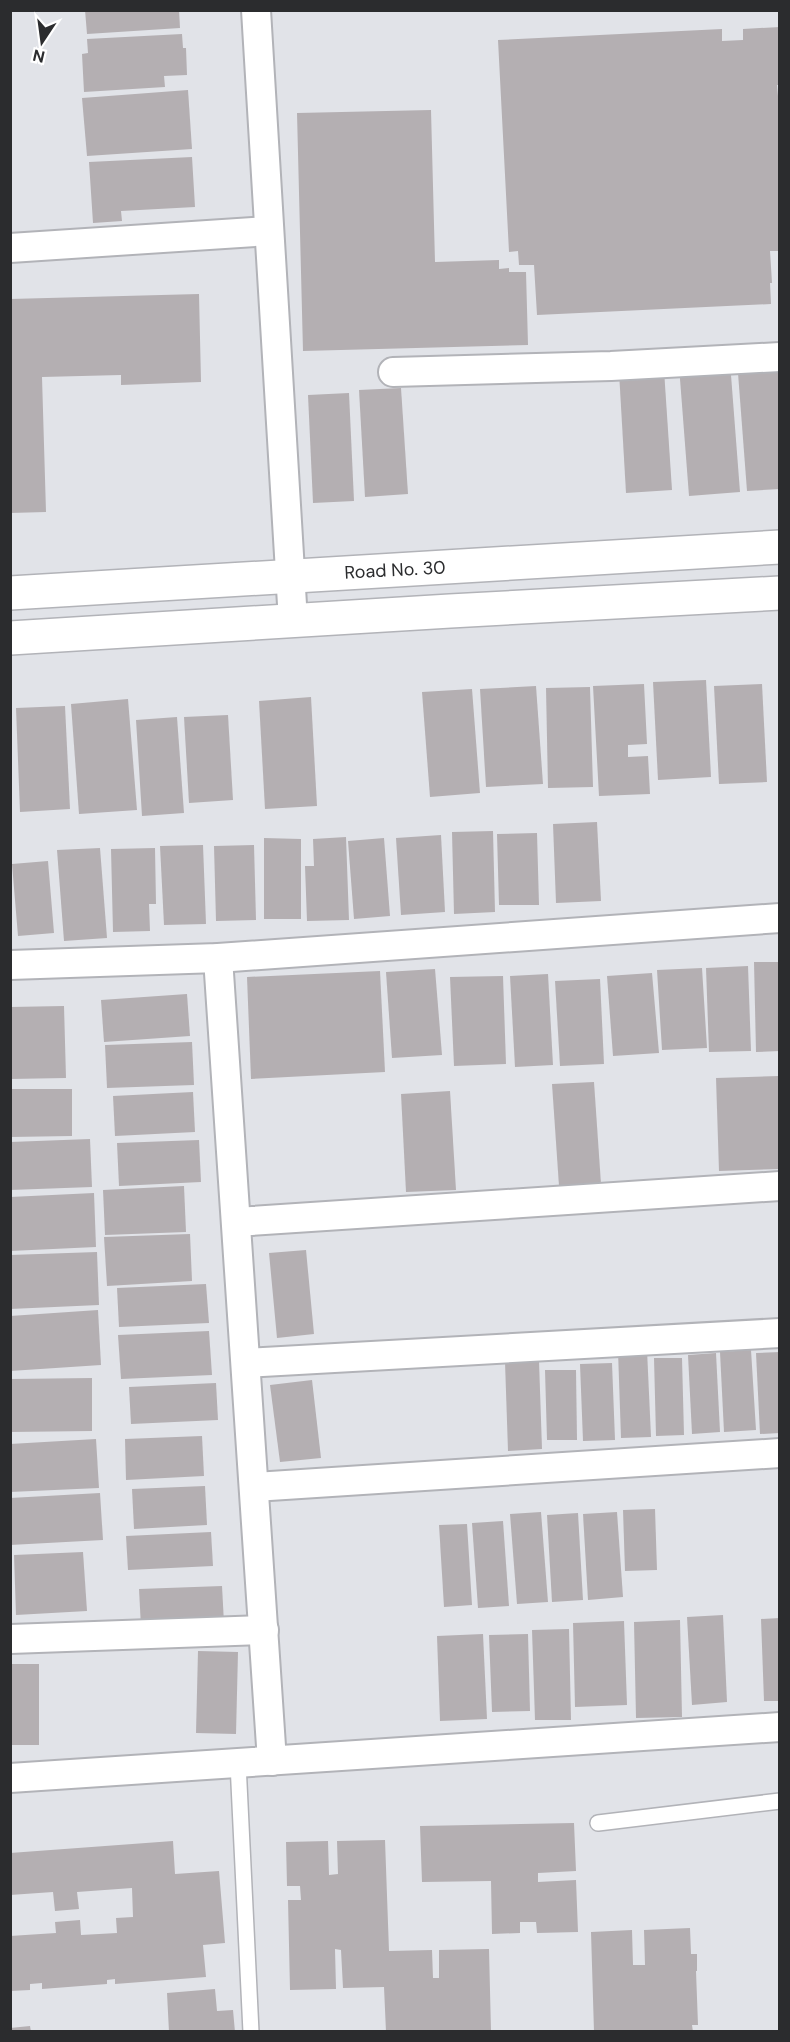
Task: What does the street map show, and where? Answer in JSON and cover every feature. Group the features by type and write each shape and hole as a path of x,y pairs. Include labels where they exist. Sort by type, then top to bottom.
{"street":[{"path":"256,10 293,621"},
{"path":"10,248 269,231"},
{"path":"393,372 611,366 780,357"},
{"name":"Road No. 30","path":"10,593 780,546"},
{"path":"10,638 780,593"},
{"path":"10,964 218,958 780,918"},
{"path":"218,958 272,1761"},
{"path":"236,1222 780,1186"},
{"path":"246,1363 780,1333"},
{"path":"254,1487 780,1453"},
{"path":"10,1639 264,1630"},
{"path":"10,1778 780,1727"}],"lane":[{"path":"238,1762 251,2031"},
{"path":"598,1823 780,1801"}],"building":[{"path":"85,10 179,10 180,28 87,34"},
{"path":"780,27 780,55 778,55 780,85 777,85 778,96 780,96 779,251 770,251 771,304 537,315 534,265 519,265 518,251 509,252 498,40 722,29 722,41 743,40 743,29"},
{"path":"182,34 183,48 186,48 187,75 164,76 165,87 84,92 82,54 88,53 87,39"},
{"path":"188,90 192,149 87,156 82,98"},
{"path":"431,110 435,262 499,260 499,269 509,268 509,272 526,272 528,345 303,351 297,113"},
{"path":"192,157 195,207 121,211 122,221 93,223 89,162"},
{"path":"199,294 201,382 121,385 121,375 42,377 46,512 10,513 10,299"},
{"path":"780,357 780,489 747,491 737,360"},
{"path":"730,362 740,492 689,496 679,366"},
{"path":"664,370 672,490 626,493 619,372"},
{"path":"401,388 408,494 365,497 359,390"},
{"path":"349,393 354,501 313,503 308,395"},
{"path":"706,680 711,777 658,780 653,682"},
{"path":"644,684 647,744 628,745 628,757 648,756 650,794 599,796 593,686"},
{"path":"762,684 767,782 719,784 714,686"},
{"path":"536,686 543,784 486,787 480,689"},
{"path":"590,687 593,787 548,788 546,688"},
{"path":"472,689 480,793 430,797 422,692"},
{"path":"311,697 317,806 265,809 259,701"},
{"path":"128,699 137,810 79,814 71,704"},
{"path":"65,706 70,809 20,812 16,708"},
{"path":"228,715 233,800 189,803 184,717"},
{"path":"177,717 184,813 142,816 136,720"},
{"path":"597,822 601,901 556,903 553,824"},
{"path":"493,831 495,912 454,914 452,832"},
{"path":"537,833 539,905 499,905 497,834"},
{"path":"441,835 445,912 401,915 396,838"},
{"path":"346,837 349,920 307,921 305,866 314,866 313,839"},
{"path":"264,838 301,839 301,919 264,919"},
{"path":"384,838 390,916 354,919 348,841"},
{"path":"203,845 206,924 164,925 160,846"},
{"path":"254,845 256,920 216,921 214,846"},
{"path":"100,848 107,938 64,941 57,850"},
{"path":"155,848 156,904 149,904 150,931 113,932 111,849"},
{"path":"48,861 54,933 18,936 12,864"},
{"path":"754,962 780,962 780,1051 756,1052"},
{"path":"748,966 751,1051 709,1052 706,968"},
{"path":"702,968 707,1048 662,1050 657,970"},
{"path":"435,969 442,1055 392,1058 386,972"},
{"path":"380,971 385,1072 251,1079 247,977"},
{"path":"652,973 659,1053 613,1056 607,976"},
{"path":"548,974 553,1065 515,1067 510,976"},
{"path":"503,976 506,1064 454,1066 450,977"},
{"path":"600,979 604,1064 560,1066 555,981"},
{"path":"187,994 190,1036 104,1042 101,1000"},
{"path":"64,1006 66,1078 10,1079 10,1007"},
{"path":"192,1042 194,1085 107,1088 105,1045"},
{"path":"779,1076 780,1169 719,1171 716,1078"},
{"path":"594,1082 601,1184 559,1186 552,1084"},
{"path":"10,1089 72,1089 72,1136 10,1137"},
{"path":"450,1091 456,1190 406,1192 401,1094"},
{"path":"193,1092 195,1132 115,1136 113,1096"},
{"path":"90,1139 92,1187 10,1190 10,1142"},
{"path":"199,1140 201,1182 119,1186 117,1143"},
{"path":"184,1186 186,1232 105,1235 103,1190"},
{"path":"94,1193 96,1247 10,1251 10,1197"},
{"path":"190,1234 192,1281 107,1286 104,1237"},
{"path":"306,1250 314,1334 277,1338 269,1253"},
{"path":"97,1252 99,1305 10,1309 10,1255"},
{"path":"206,1284 209,1323 119,1327 117,1288"},
{"path":"98,1310 101,1365 10,1371 10,1316"},
{"path":"209,1331 212,1375 121,1379 118,1335"},
{"path":"647,1350 651,1437 621,1438 618,1351"},
{"path":"751,1350 756,1430 724,1432 720,1352"},
{"path":"780,1352 780,1433 760,1434 756,1353"},
{"path":"716,1353 720,1432 692,1434 688,1355"},
{"path":"654,1358 682,1358 684,1435 656,1436"},
{"path":"539,1361 542,1449 508,1451 505,1362"},
{"path":"612,1363 615,1440 583,1441 580,1364"},
{"path":"545,1370 576,1370 577,1440 547,1440"},
{"path":"92,1378 92,1431 10,1432 10,1379"},
{"path":"312,1380 321,1458 280,1462 270,1385"},
{"path":"216,1383 218,1420 131,1424 129,1387"},
{"path":"202,1436 204,1476 126,1480 125,1439"},
{"path":"96,1439 99,1488 10,1492 10,1444"},
{"path":"205,1486 207,1525 134,1529 132,1489"},
{"path":"100,1493 103,1540 10,1545 10,1498"},
{"path":"655,1509 657,1570 625,1571 623,1510"},
{"path":"541,1512 548,1602 517,1604 510,1514"},
{"path":"617,1512 623,1597 588,1600 583,1514"},
{"path":"578,1513 583,1600 552,1602 547,1515"},
{"path":"503,1521 509,1606 478,1608 472,1523"},
{"path":"467,1524 472,1605 444,1607 439,1525"},
{"path":"211,1532 213,1566 128,1570 126,1536"},
{"path":"83,1552 87,1611 16,1615 14,1555"},
{"path":"222,1586 224,1623 141,1627 139,1589"},
{"path":"723,1615 727,1702 692,1705 687,1617"},
{"path":"780,1618 780,1701 764,1701 761,1619"},
{"path":"680,1620 682,1717 636,1718 634,1622"},
{"path":"624,1621 627,1705 575,1707 573,1623"},
{"path":"569,1629 571,1720 535,1720 532,1630"},
{"path":"483,1634 487,1719 440,1721 437,1636"},
{"path":"528,1634 530,1711 492,1712 489,1635"},
{"path":"198,1651 238,1652 236,1734 196,1733"},
{"path":"10,1664 39,1664 39,1745 10,1745"},
{"path":"574,1823 576,1871 538,1873 538,1882 576,1880 578,1932 537,1933 536,1922 520,1922 520,1933 492,1934 491,1881 422,1882 420,1826"},
{"path":"385,1840 389,1951 432,1950 433,1978 439,1978 439,1950 489,1949 491,2032 386,2032 384,1987 343,1988 341,1950 335,1949 336,1989 290,1990 288,1900 301,1900 300,1886 287,1886 286,1842 328,1841 329,1875 338,1874 337,1841"},
{"path":"173,1841 175,1874 219,1871 225,1943 203,1945 206,1977 115,1984 115,1979 107,1980 107,1984 42,1989 42,1983 30,1984 30,1990 10,1991 10,1936 56,1933 55,1922 80,1920 81,1935 117,1933 116,1918 133,1917 132,1888 77,1892 79,1909 55,1911 53,1892 10,1895 10,1853"},
{"path":"690,1928 691,1954 697,1954 698,2025 692,2025 693,2032 594,2032 591,1932 632,1930 633,1965 645,1965 644,1930"},
{"path":"215,1989 217,2011 233,2010 235,2032 169,2032 167,1993"},
{"path":"30,2026 31,2032 10,2032 10,2028"}]}
